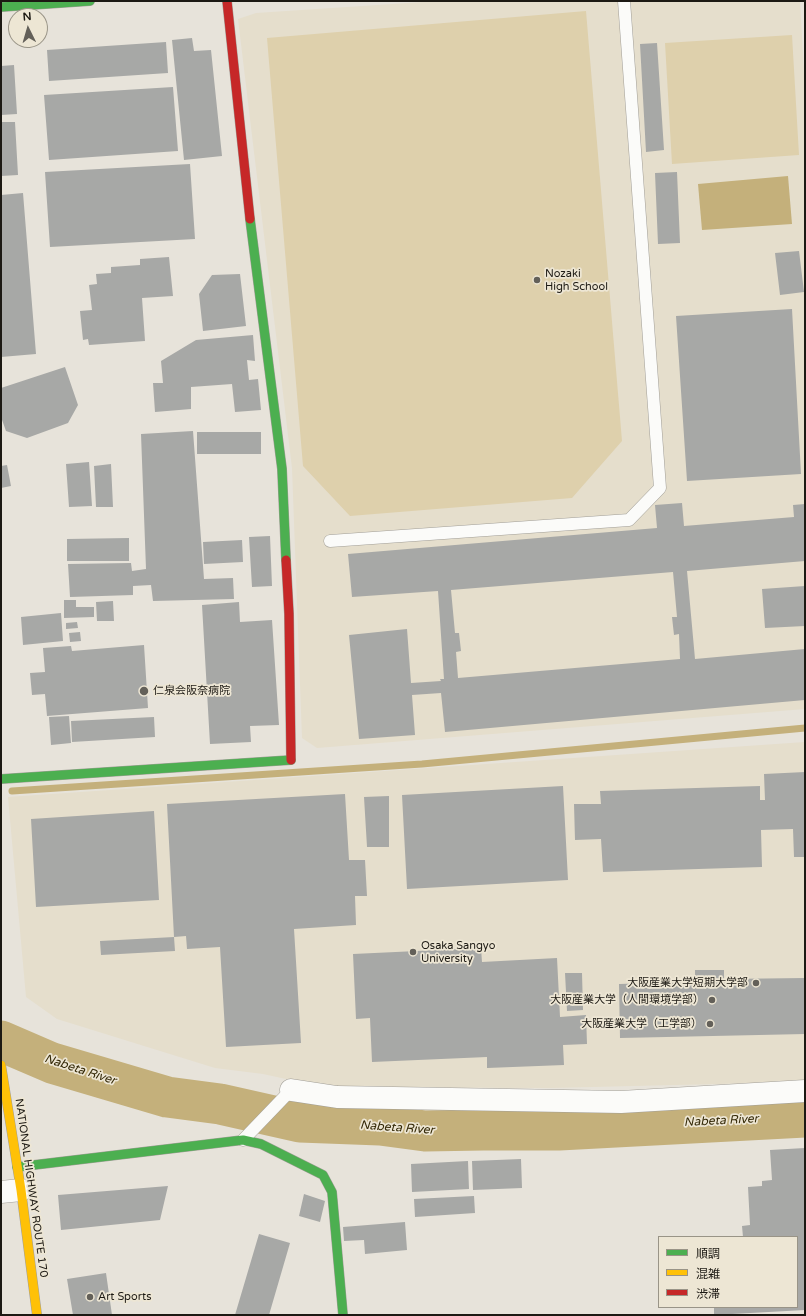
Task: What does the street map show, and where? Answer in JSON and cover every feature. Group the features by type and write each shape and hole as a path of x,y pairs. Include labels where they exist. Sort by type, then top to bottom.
{"main road":[{"path":"1,7 90,1"},
{"path":"1,779 292,760 289,614 282,469 247,198 227,1"},
{"name":"NATIONAL HIGHWAY ROUTE 170","path":"1,1066 17,1167 11,1191 37,1315"},
{"path":"17,1167 243,1140 261,1144 323,1175 332,1192 343,1315"}],"street":[{"path":"288,1094 337,1097 621,1102 805,1091"}],"lane":[{"path":"330,541 629,520 660,488 624,1"},
{"path":"243,1140 288,1094"}],"shaded area":[{"name":"Nozaki High School","path":"438,1 800,1 805,92 805,709 317,748 302,738 292,468 238,19 256,13"},
{"path":"586,11 622,441 572,498 350,516 303,466 267,38"},
{"path":"792,35 799,155 672,164 665,43"},
{"path":"788,176 792,224 702,230 698,184"},
{"name":"Osaka Sangyo University","path":"805,742 805,1081 550,1088 323,1087 263,1074 215,1068 57,1019 26,997 8,797"}],"building":[{"path":"192,38 194,51 211,50 222,156 184,160 172,40"},
{"path":"166,42 168,73 49,81 47,50"},
{"path":"657,43 664,150 646,152 640,44"},
{"path":"14,65 17,114 1,115 1,66"},
{"path":"173,87 178,151 49,160 44,95"},
{"path":"1,122 15,122 18,175 1,176"},
{"path":"190,164 195,239 50,247 45,172"},
{"path":"677,172 680,243 658,244 655,173"},
{"path":"23,193 36,354 1,357 1,195"},
{"path":"799,251 804,292 780,295 775,253"},
{"path":"169,257 173,296 142,298 145,341 89,345 88,339 83,340 80,311 92,310 89,285 97,284 96,274 111,273 111,267 140,265 140,259"},
{"path":"240,274 246,326 203,331 199,294 212,275"},
{"path":"792,309 801,474 687,481 676,316"},
{"path":"253,335 255,361 247,360 249,380 258,379 261,410 235,412 232,384 191,387 191,409 155,412 153,383 163,383 161,361 196,340"},
{"path":"65,367 78,405 68,423 27,438 6,431 1,417 1,388"},
{"path":"193,431 204,579 233,578 234,599 153,601 151,585 133,586 133,595 70,597 68,564 131,563 132,571 146,569 141,434"},
{"path":"197,432 261,432 261,454 197,454"},
{"path":"89,462 92,506 69,507 66,464"},
{"path":"111,464 113,507 96,507 94,466"},
{"path":"7,465 11,486 1,488 1,466"},
{"path":"682,503 684,526 794,517 793,505 805,504 805,561 687,571 695,659 805,649 805,700 445,732 441,693 412,695 415,735 359,739 349,635 407,629 411,683 441,681 440,679 444,679 438,591 352,597 348,554 657,528 655,505","holes":["673,572 677,617 672,617 674,635 679,634 680,659 458,678 456,652 461,651 459,633 455,633 451,590"]},
{"path":"270,536 272,586 252,587 249,537"},
{"path":"129,538 129,561 67,561 67,539"},
{"path":"242,540 243,562 204,564 203,542"},
{"path":"805,586 805,626 765,628 762,589"},
{"path":"64,600 76,600 76,607 94,607 94,617 64,618"},
{"path":"113,601 114,621 97,621 96,602"},
{"path":"239,602 240,622 272,620 279,725 250,726 251,742 210,744 202,605"},
{"path":"61,613 63,641 23,645 21,617"},
{"path":"77,622 78,628 66,629 66,623"},
{"path":"80,632 81,641 70,642 69,633"},
{"path":"144,645 148,708 47,716 45,694 32,695 30,673 45,672 43,648 71,646 72,651"},
{"path":"69,716 71,743 51,745 49,717"},
{"path":"154,717 155,737 72,742 71,721"},
{"path":"805,772 805,857 794,857 793,829 761,830 762,867 603,872 601,839 575,840 574,804 601,804 600,791 760,786 760,800 765,800 764,774"},
{"path":"563,786 568,880 407,889 402,795"},
{"path":"345,794 349,860 365,860 367,896 355,896 356,925 294,929 301,1043 226,1047 220,947 187,949 186,936 174,937 167,804"},
{"path":"389,796 389,847 367,847 364,797"},
{"path":"154,811 159,900 36,907 31,819"},
{"path":"174,937 175,951 101,955 100,941"},
{"path":"481,948 482,962 557,958 560,1017 586,1015 587,1044 563,1045 564,1065 487,1068 487,1057 372,1062 370,1018 356,1019 353,954"},
{"path":"695,970 724,970 724,979 805,978 805,1034 620,1038 619,984 695,982"},
{"path":"565,973 582,973 583,1010 567,1011"},
{"path":"805,1148 805,1310 714,1315 714,1308 798,1308 798,1236 743,1236 742,1226 750,1225 748,1187 762,1186 762,1181 772,1180 770,1150"},
{"path":"521,1159 522,1188 473,1190 472,1161"},
{"path":"468,1161 469,1189 412,1192 411,1164"},
{"path":"168,1186 160,1220 61,1230 58,1195"},
{"path":"304,1194 325,1201 320,1222 299,1216"},
{"path":"474,1196 475,1213 415,1217 414,1199"},
{"path":"405,1222 407,1250 365,1254 364,1240 344,1241 343,1227"},
{"path":"259,1234 290,1243 269,1315 235,1315"},
{"name":"Art Sports","path":"106,1273 112,1315 73,1315 67,1279"}],"waterway":[{"path":"12,791 422,764 805,728"},
{"name":"Nabeta River","path":"1,1041 52,1063 167,1097 220,1104 300,1122 380,1125 425,1131 559,1130 805,1117"}],"traffic: fast":[{"path":"1,7 90,1"},
{"path":"250,219 282,469 286,560"},
{"path":"1,779 291,760"},
{"path":"17,1167 243,1140 261,1144 323,1175 332,1192 343,1315"}],"traffic: slow":[{"path":"1,1065 21,1190 37,1315"}],"traffic: jam":[{"path":"227,1 250,219"},
{"path":"286,560 289,614 291,760"}],"place":[{"name":"Nozaki High School","path":"537,280"},
{"name":"仁泉会阪奈病院","path":"144,691"},
{"name":"Osaka Sangyo University","path":"413,952"},
{"name":"大阪産業大学短期大学部","path":"756,983"},
{"name":"大阪産業大学（人間環境学部）","path":"712,1000"},
{"name":"大阪産業大学（工学部）","path":"710,1024"},
{"name":"Art Sports","path":"90,1297"}]}
